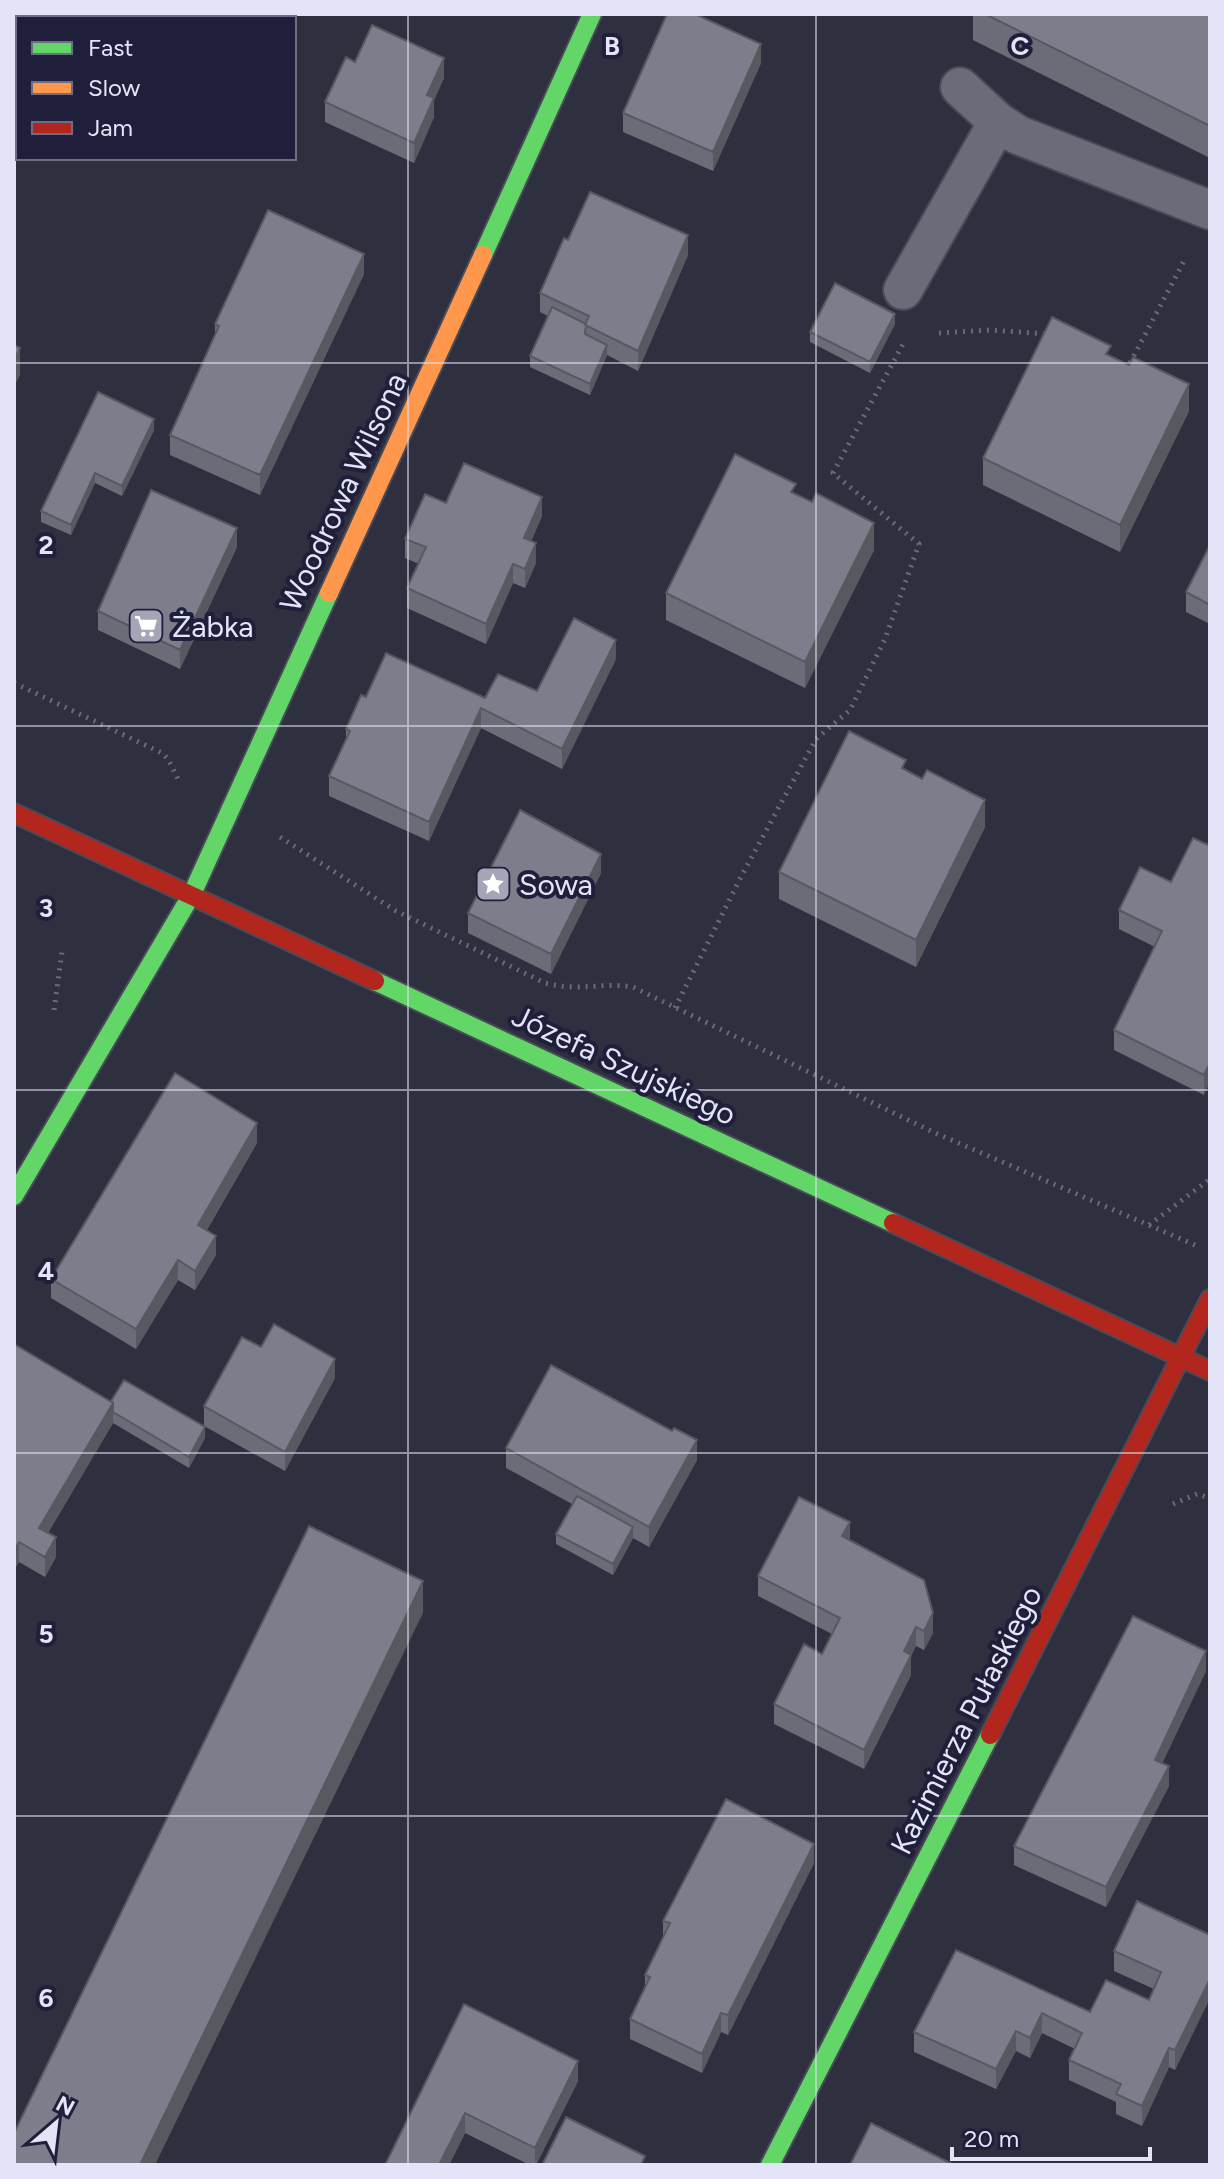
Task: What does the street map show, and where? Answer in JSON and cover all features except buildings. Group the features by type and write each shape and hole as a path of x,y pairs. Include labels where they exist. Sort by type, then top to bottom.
{"street":[{"name":"Woodrowa Wilsona","path":"14,1196 192,894 592,14"},
{"name":"Józefa Szujskiego","path":"14,813 1210,1371"},
{"name":"Kazimierza Pułaskiego","path":"770,2165 1210,1299"}],"lane":[{"path":"960,87 998,122 1018,135 1210,210"},
{"path":"903,290 998,122"}],"path":[{"path":"1129,366 1188,253"},
{"path":"935,333 990,330 1045,333 1059,338"},
{"path":"675,1008 743,873 816,739 850,710 885,639 919,544 833,473 908,335"},
{"path":"14,683 162,753 186,788 268,829 396,911 545,983 568,989 617,985 633,987 933,1132 1201,1247"},
{"path":"1149,1225 1210,1179"}],"traffic: fast":[{"path":"483,255 592,14"},
{"path":"14,1196 192,894 329,593"},
{"path":"375,981 893,1223"},
{"path":"770,2165 990,1735"}],"traffic: slow":[{"path":"329,593 483,255"}],"traffic: jam":[{"path":"14,813 375,981"},
{"path":"893,1223 1210,1371"},
{"path":"990,1735 1210,1299"}],"place":[{"name":"Żabka","path":"146,626"},
{"name":"Sowa","path":"493,884"}]}
